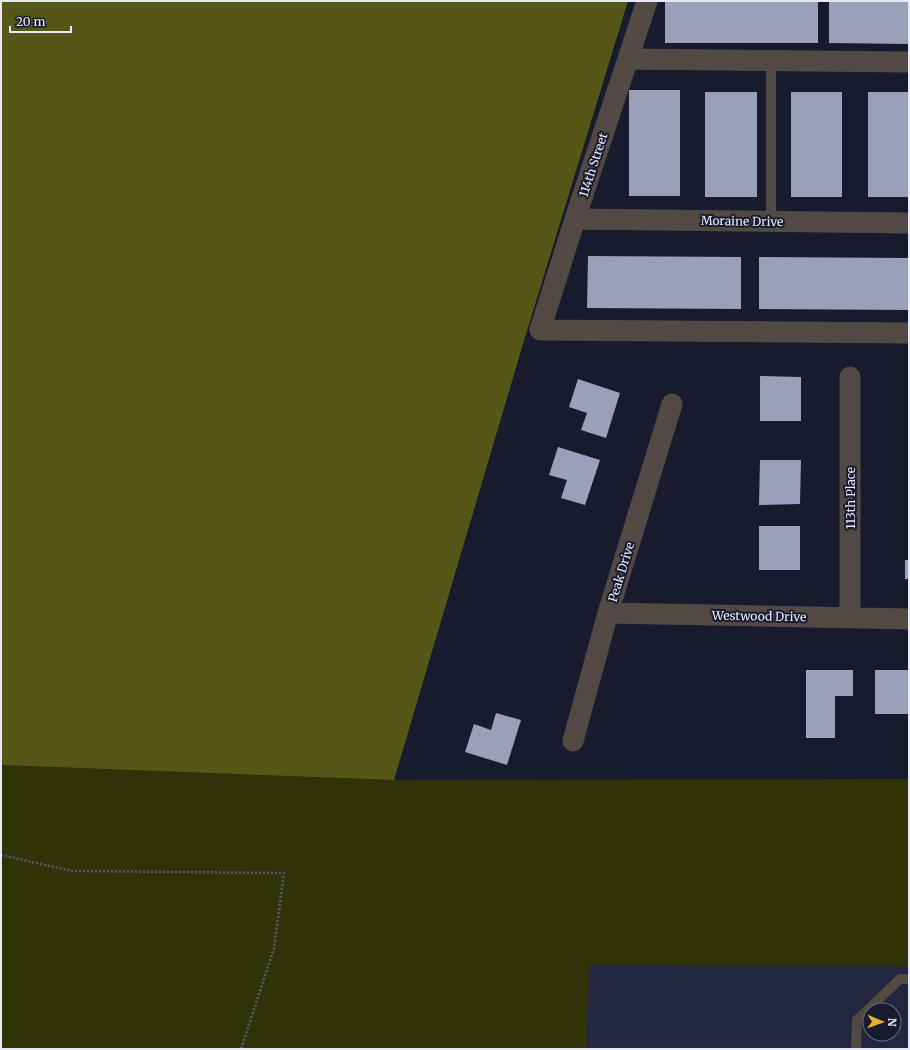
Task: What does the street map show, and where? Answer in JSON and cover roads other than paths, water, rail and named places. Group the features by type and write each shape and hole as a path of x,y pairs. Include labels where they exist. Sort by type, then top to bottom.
{"street":[{"name":"114th Street","path":"647,1 540,330 909,333"},
{"path":"628,59 909,62"},
{"name":"Moraine Drive","path":"575,219 909,223"},
{"name":"113th Place","path":"850,377 850,618"},
{"name":"Peak Drive","path":"573,741 608,613 672,404"},
{"name":"Westwood Drive","path":"608,613 909,619"}],"lane":[{"path":"771,60 771,222"},
{"path":"856,1049 857,1020 900,979 909,979"}]}
